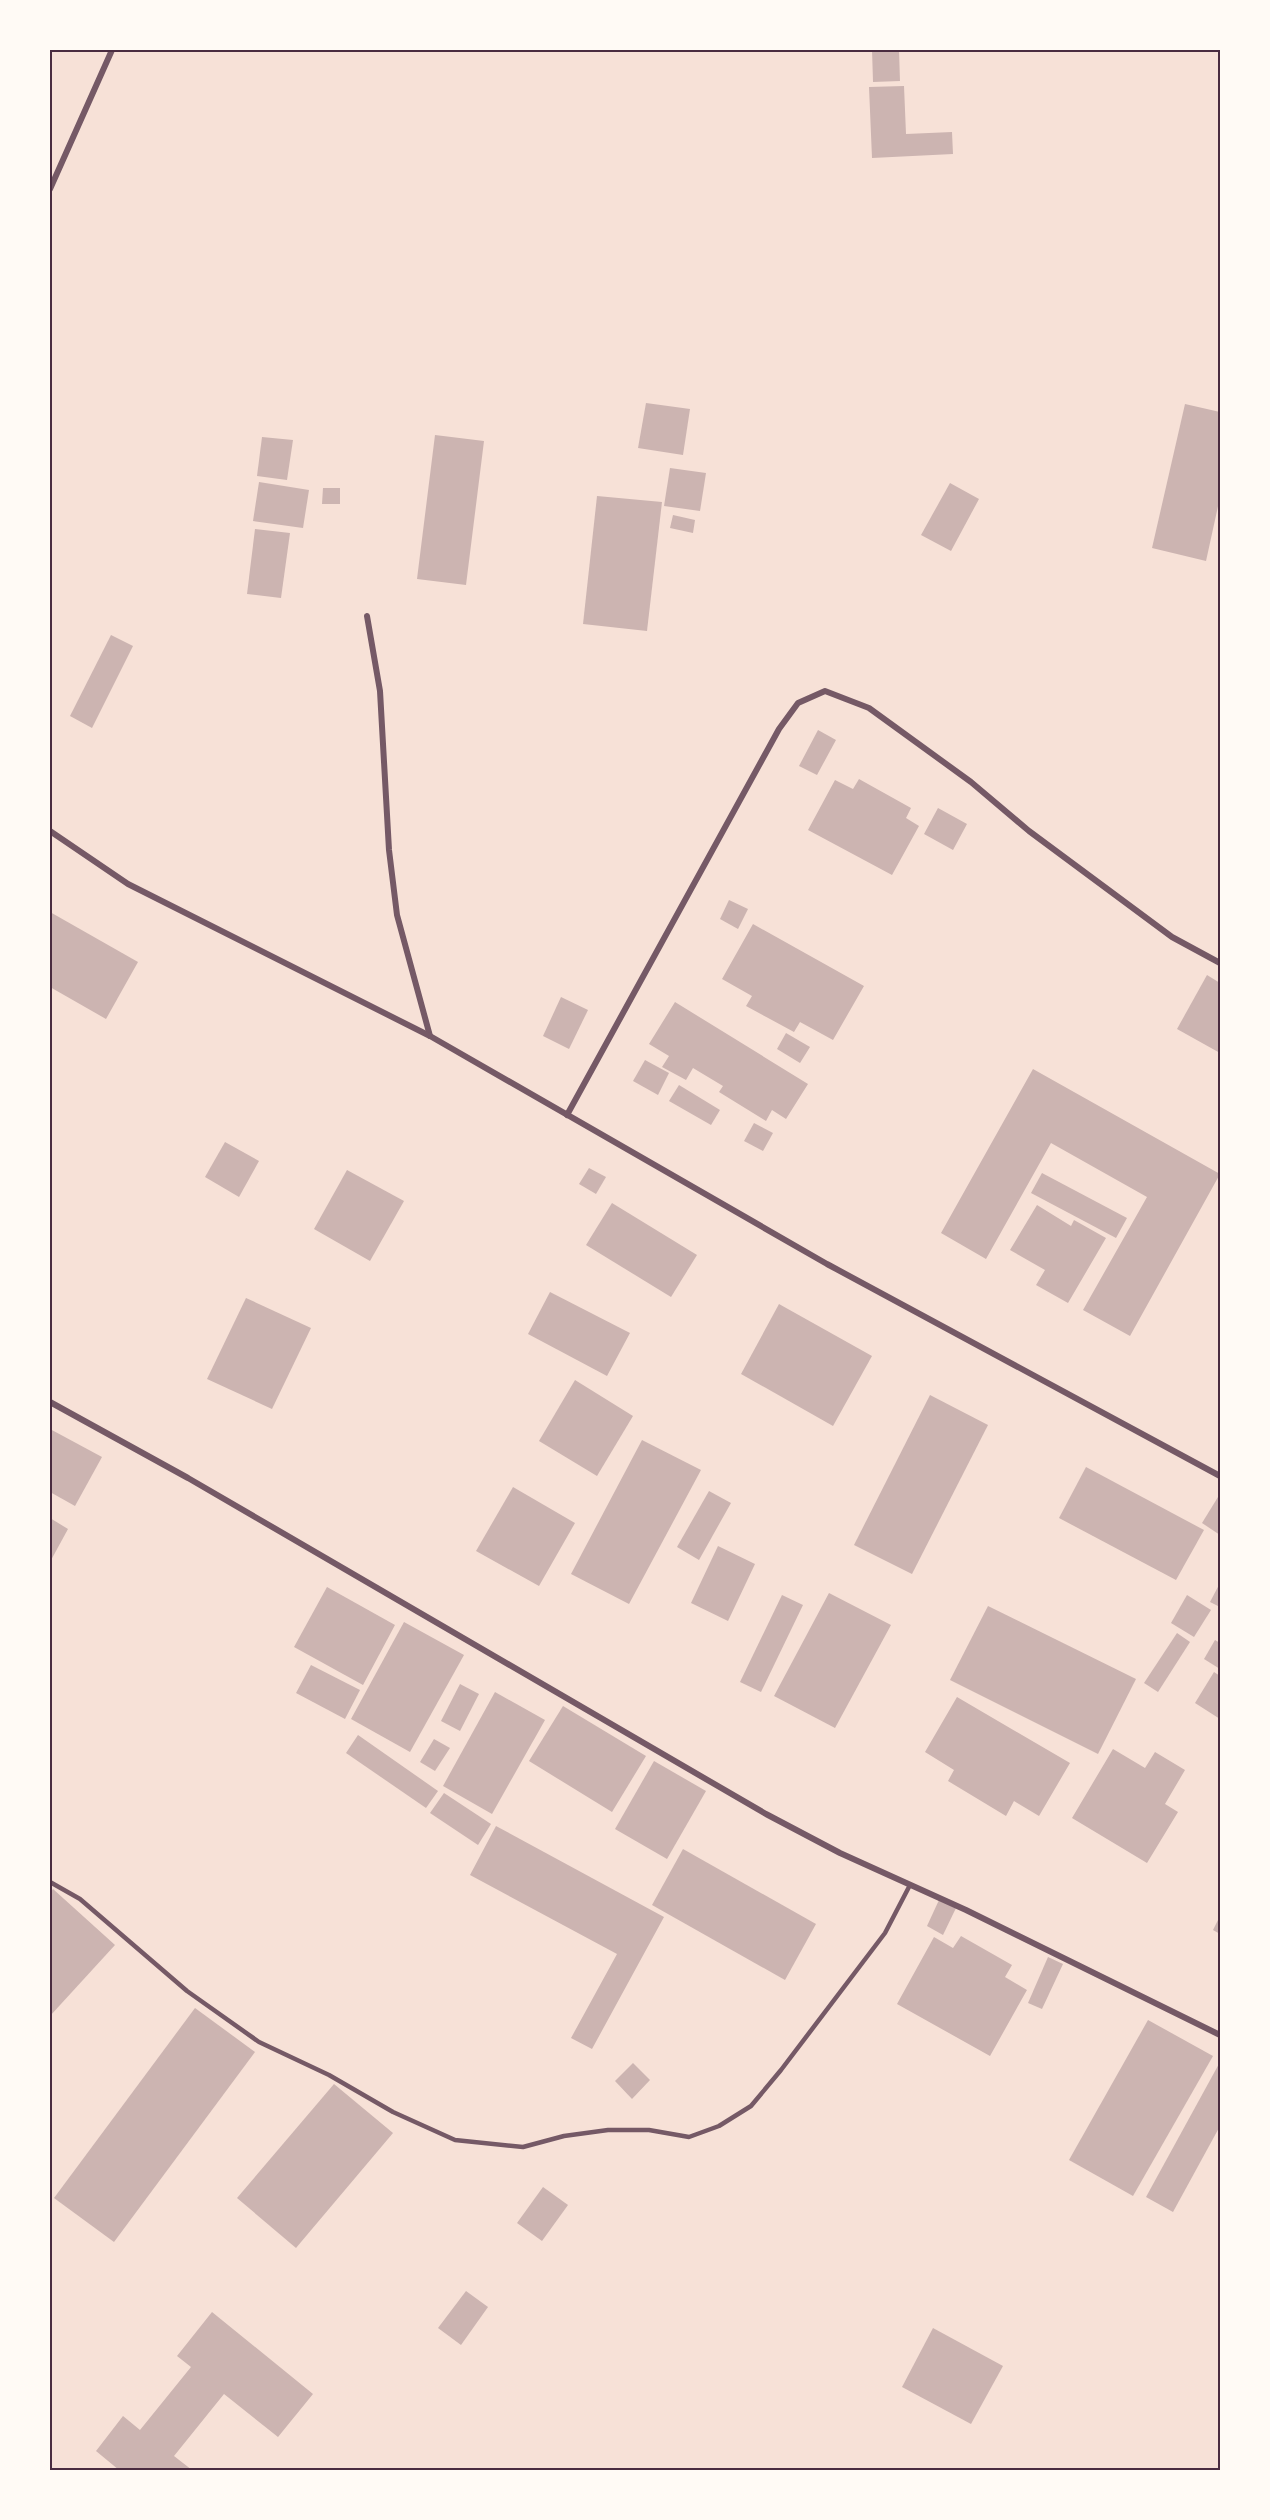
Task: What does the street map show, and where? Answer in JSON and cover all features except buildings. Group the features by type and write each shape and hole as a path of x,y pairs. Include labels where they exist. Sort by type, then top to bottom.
{"street":[{"path":"50,189 112,50"},
{"path":"366,616 380,691 389,850 397,915 430,1036"},
{"path":"567,1115 778,729 798,703 825,691 869,708 971,782 1029,831 1172,937 1221,963"},
{"path":"50,831 128,884 430,1036 827,1264 1221,1476"},
{"path":"50,1402 188,1478 766,1814 840,1853 966,1910 1221,2035"}],"lane":[{"path":"50,1882 80,1899 187,1991 259,2042 329,2075 393,2112 455,2140 523,2146 564,2136 608,2130 650,2130 689,2137 719,2126 751,2106 885,1933 910,1885"}]}
